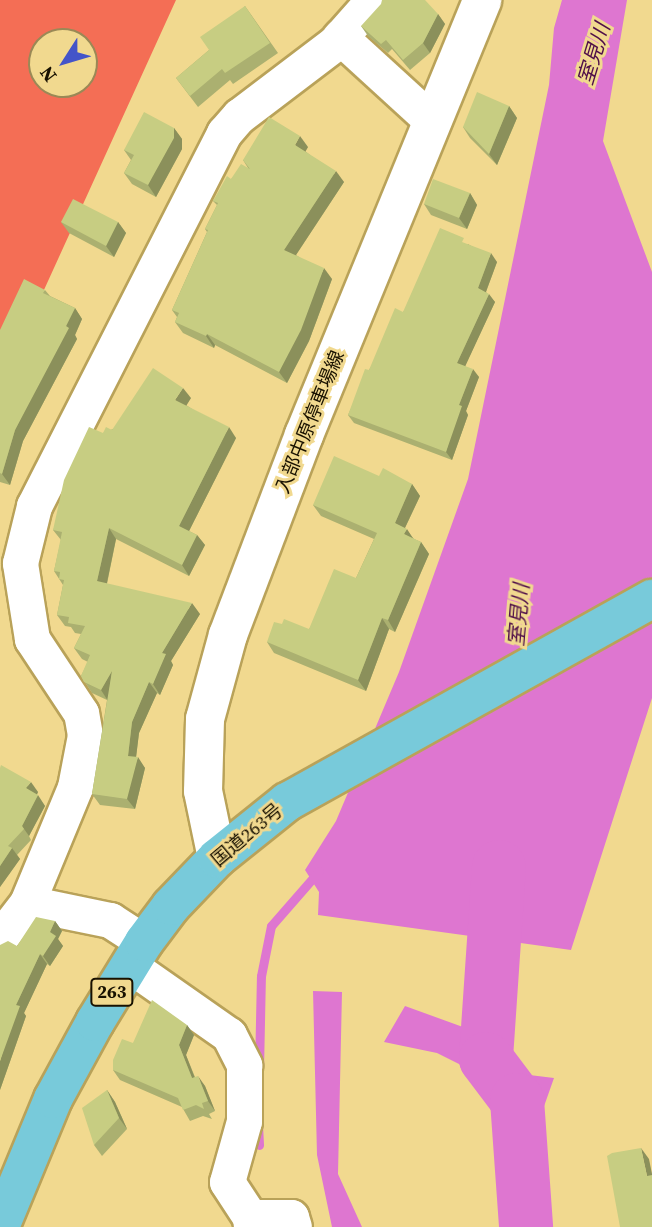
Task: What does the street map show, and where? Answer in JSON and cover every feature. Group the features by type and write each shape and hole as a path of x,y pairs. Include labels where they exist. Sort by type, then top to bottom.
{"highway":[{"name":"国道263号","path":"1,1227 53,1099 136,954 171,906 217,858 286,802 652,599"}],"main road":[{"name":"入部中原停車場線","path":"217,858 203,791 205,719 228,635 304,435 482,0"}],"street":[{"path":"0,938 27,903 75,787 85,735 82,713 32,639 20,563 34,506 224,133 239,116 340,37 373,0"},
{"path":"340,37 432,121"},
{"path":"27,903 110,920 136,954 229,1034 244,1065 244,1121 227,1182 251,1222 291,1217 294,1227"}],"shaded area":[{"path":"0,0 176,0 23,336 0,368"}],"water":[{"path":"562,0 627,0 603,141 652,272 652,698 571,950 318,915 319,892 305,870 336,821 399,672 468,479 549,85 554,28"},
{"path":"313,991 342,992 338,1174 362,1227 332,1227 317,1155"},
{"path":"405,1006 507,1043 513,1073 554,1078 530,1146 525,1171 537,1227 505,1227 495,1102 481,1075 437,1053 384,1042"}],"building":[{"path":"382,0 425,0 438,14 423,43 403,60 386,40 381,44 361,26"},
{"path":"245,6 270,43 225,73 222,69 190,96 176,78 209,50 200,37"},
{"path":"477,92 509,106 489,154 463,127"},
{"path":"144,112 174,128 174,138 148,185 124,173 134,155 124,150"},
{"path":"269,117 300,136 295,145 336,171 284,250 324,268 301,330 279,372 207,334 206,336 175,322 179,313 172,310 208,230 205,229 218,203 213,201 227,176 231,179 241,164 250,169 243,160"},
{"path":"433,179 470,193 459,218 424,204"},
{"path":"73,199 118,222 106,246 61,222"},
{"path":"440,228 464,238 462,242 491,253 478,288 489,294 457,363 473,369 459,405 462,406 446,452 348,415 365,369 369,370 395,308 403,312"},
{"path":"24,279 45,290 43,293 75,308 66,326 69,328 15,430 2,474 0,330"},
{"path":"153,368 183,388 175,400 229,427 179,526 197,535 182,565 109,528 97,581 192,603 162,653 166,654 153,684 149,682 132,722 128,756 138,757 127,799 92,794 112,671 101,690 84,682 81,676 90,655 74,648 85,626 68,623 69,617 57,615 64,580 59,579 60,572 54,571 62,532 53,530 64,480 89,427 103,433 106,427 112,430"},
{"path":"334,456 379,476 383,468 412,484 395,523 407,529 404,534 421,542 388,620 382,618 358,680 267,642 274,622 282,624 284,619 309,629 334,569 356,578 377,533 313,505"},
{"path":"1,765 31,782 26,788 38,795 22,826 24,829 8,846 12,848 0,866 0,768"},
{"path":"36,917 55,921 50,932 56,936 43,956 40,954 16,1005 20,1006 0,1061 0,945 8,941 17,946"},
{"path":"152,1000 187,1025 179,1045 192,1078 198,1076 208,1101 202,1103 204,1109 196,1105 183,1110 178,1098 113,1070 113,1060 122,1039 133,1043"},
{"path":"107,1090 119,1118 94,1145 82,1108"},
{"path":"641,1148 647,1176 652,1175 652,1227 620,1227 607,1156"}],"waterway":[{"name":"室見川","path":"499,867 486,1059 517,1100 526,1227"},
{"path":"259,1069 261,976 271,926 319,871"},
{"path":"258,1125 259,1145"}]}
